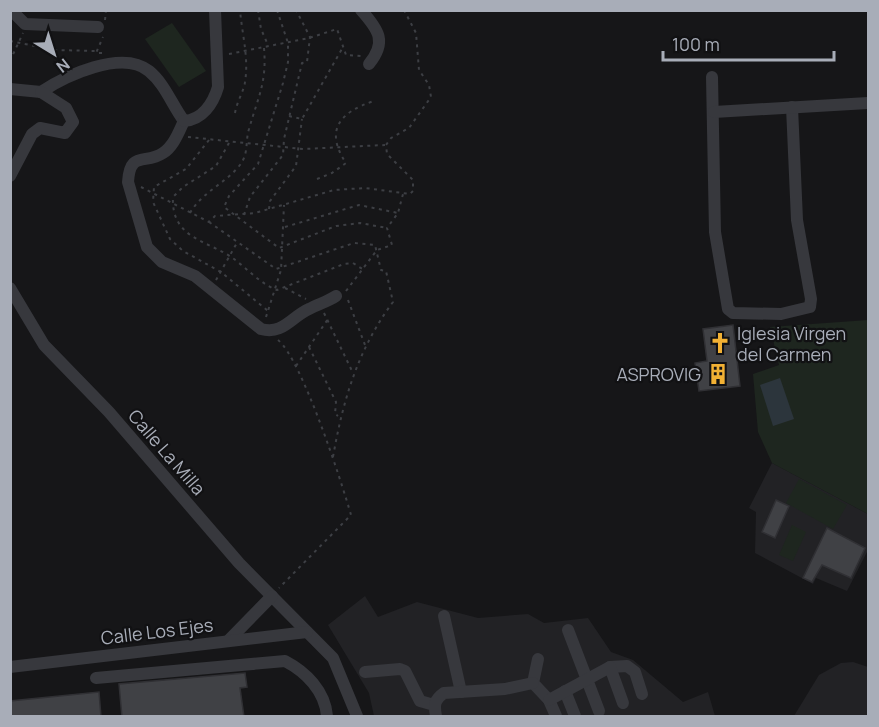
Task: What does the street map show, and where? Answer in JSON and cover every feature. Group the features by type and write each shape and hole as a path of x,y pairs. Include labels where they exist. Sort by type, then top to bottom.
{"street":[{"path":"11,10 25,24 98,27"},
{"path":"184,121 193,121 202,115 215,97 218,87 215,10"},
{"path":"361,10 381,44 379,52 369,64"},
{"path":"41,92 74,72 108,64 135,64 148,70 157,79 184,121"},
{"path":"712,77 715,231 728,309 733,313 781,314 810,307 812,299 797,220 792,107"},
{"path":"10,89 41,92 66,108 73,122 65,133 40,128 32,134 14,160 10,176"},
{"path":"714,112 868,104"},
{"path":"184,121 163,153 132,164 128,182 147,247 162,262 195,276 264,329 278,330 307,309 336,296"},
{"name":"Calle La Milla","path":"10,288 44,345 109,412 239,563 333,658 357,717"},
{"path":"228,641 272,596"},
{"path":"444,616 461,692"},
{"path":"568,630 599,711"},
{"name":"Calle Los Ejes","path":"10,667 307,632"},
{"path":"532,683 538,658"},
{"path":"96,678 285,661 297,667 315,686 324,700 327,717"},
{"path":"549,700 610,667 627,666 635,672 642,694"},
{"path":"610,667 622,703"},
{"path":"365,672 400,669 405,671 420,701 435,711 437,698 444,693 532,683"},
{"path":"532,683 549,700 556,717"},
{"path":"564,690 575,717"}],"path":[{"path":"96,51 104,36 97,30 98,27 105,25 106,10"},
{"path":"235,113 239,94 245,85 245,50 240,10"},
{"path":"258,10 261,29 268,46"},
{"path":"277,10 288,43 288,62 265,146 254,171 225,202 224,207 230,214 276,247 283,248 336,226 360,223 387,228"},
{"path":"244,215 250,197 279,162 302,63 307,62 310,38 296,10"},
{"path":"176,136 284,148 386,146 409,128 431,98 429,85 419,69 416,33 404,10"},
{"path":"10,61 25,24"},
{"path":"217,55 288,43 338,29 346,55 360,55 369,64"},
{"path":"10,41 55,50 107,53"},
{"path":"269,209 270,201 296,166 302,119 343,47"},
{"path":"190,214 202,198 241,164 248,145 247,138 266,70 264,48"},
{"path":"317,179 332,173 346,163 336,146 334,134 346,114 356,106 374,101"},
{"path":"289,116 302,119"},
{"path":"152,191 157,184 186,169 209,140"},
{"path":"229,143 216,166 177,192 172,204 178,221 191,236 230,256 277,290 344,264 352,263 364,270"},
{"path":"209,222 215,216 244,215 284,206 334,190 365,188 410,194 414,185 408,173 387,154 386,146"},
{"path":"128,182 152,191 190,214 209,222 272,266 281,268 354,243 372,243 377,250 381,270 386,271 390,281 393,302 376,324 354,374 339,416 333,457"},
{"path":"152,191 162,228 170,239 183,251 221,272 268,311"},
{"path":"387,228 398,213 403,194"},
{"path":"284,227 359,205 398,213"},
{"path":"272,596 351,515 333,457 296,366 284,344 264,329 268,311 277,290 281,268 284,206"},
{"path":"366,346 345,291 364,270 377,250 392,245 387,228"},
{"path":"212,288 238,241"},
{"path":"285,288 318,305 328,319 344,358 354,374"},
{"path":"296,366 328,319"},
{"path":"309,347 336,402 335,414 339,416"}],"shaded area":[{"path":"172,23 206,71 179,87 145,39"},
{"path":"868,320 868,514 772,463 758,432 753,374 779,365 770,327"},
{"path":"780,378 794,419 773,426 760,385"},
{"path":"772,463 868,514 868,550 847,591 816,578 813,584 755,553 756,512 749,508"},
{"path":"799,479 847,505 833,529 786,503"},
{"path":"792,525 806,532 793,561 779,555"},
{"path":"365,596 378,617 417,602 478,618 528,614 544,623 588,618 611,652 633,660 683,702 708,692 715,716 374,716 369,693 328,625"},
{"path":"853,662 868,667 868,716 794,716 819,675 841,663"}],"building":[{"path":"733,325 740,386 699,391 695,363 707,361 703,329"},
{"path":"776,500 789,506 775,538 762,532"},
{"path":"827,528 865,548 851,578 822,565 812,582 803,578"},
{"path":"245,673 247,687 240,688 244,717 122,717 119,684"},
{"path":"99,692 101,717 10,717 10,701"}],"place":[{"name":"Iglesia Virgen del Carmen","path":"720,343"},
{"name":"ASPROVIG","path":"718,374"}]}
